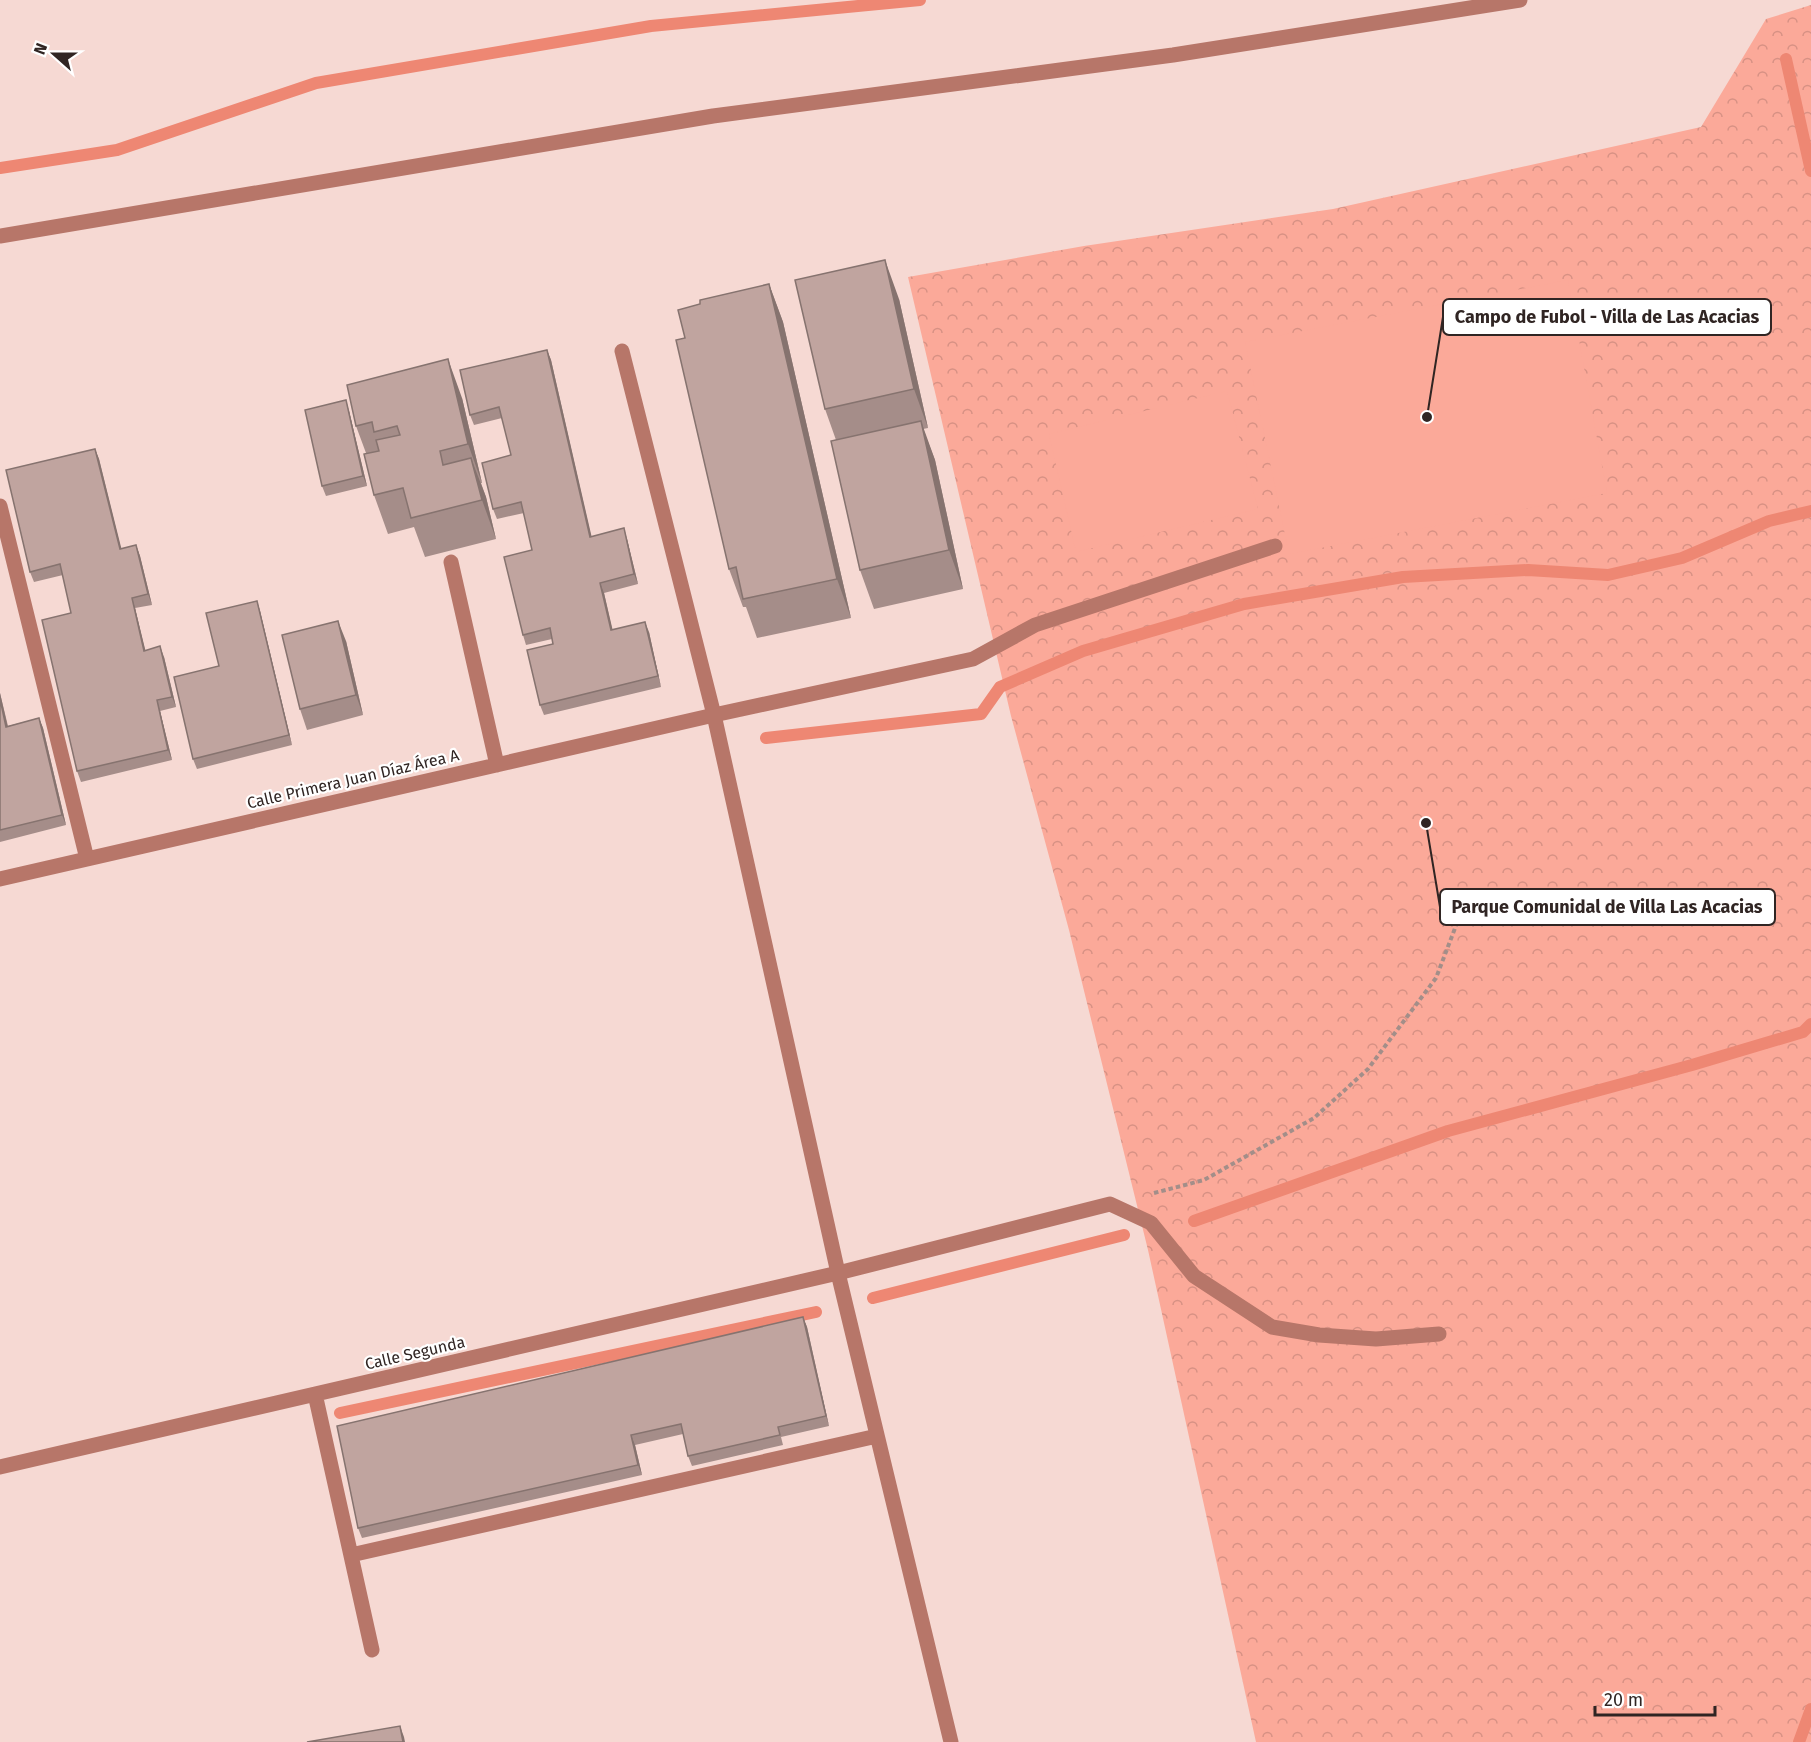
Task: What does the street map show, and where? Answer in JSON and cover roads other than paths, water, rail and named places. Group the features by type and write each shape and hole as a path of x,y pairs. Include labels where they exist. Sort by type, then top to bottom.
{"street":[{"path":"0,236 713,116 1173,55 1520,0"},
{"path":"621,351 714,715 838,1273 951,1742"},
{"path":"0,506 87,859"},
{"name":"Calle Primera Juan Díaz Área A","path":"0,879 714,715 973,659 1035,625 1275,546"},
{"path":"451,562 497,765"},
{"name":"Calle Segunda","path":"0,1467 838,1273 1110,1204 1151,1223 1194,1276 1272,1327 1319,1335 1376,1339 1439,1334"},
{"path":"315,1394 372,1650"},
{"path":"351,1555 877,1436"}],"waterway":[{"path":"0,168 117,150 316,83 651,26 920,0"},
{"path":"1786,59 1811,171"},
{"path":"766,738 981,714 1000,687 1083,651 1244,604 1403,577 1528,570 1608,575 1682,558 1769,521 1811,511"},
{"path":"1194,1221 1448,1131 1692,1065 1803,1032 1811,1024"},
{"path":"873,1298 1124,1235"},
{"path":"340,1413 816,1312"},
{"path":"1799,1742 1811,1709"}],"place":[{"name":"Campo de Fubol - Villa de Las Acacias","path":"1427,417"},
{"name":"Parque Comunidal de Villa Las Acacias","path":"1426,823"}]}
